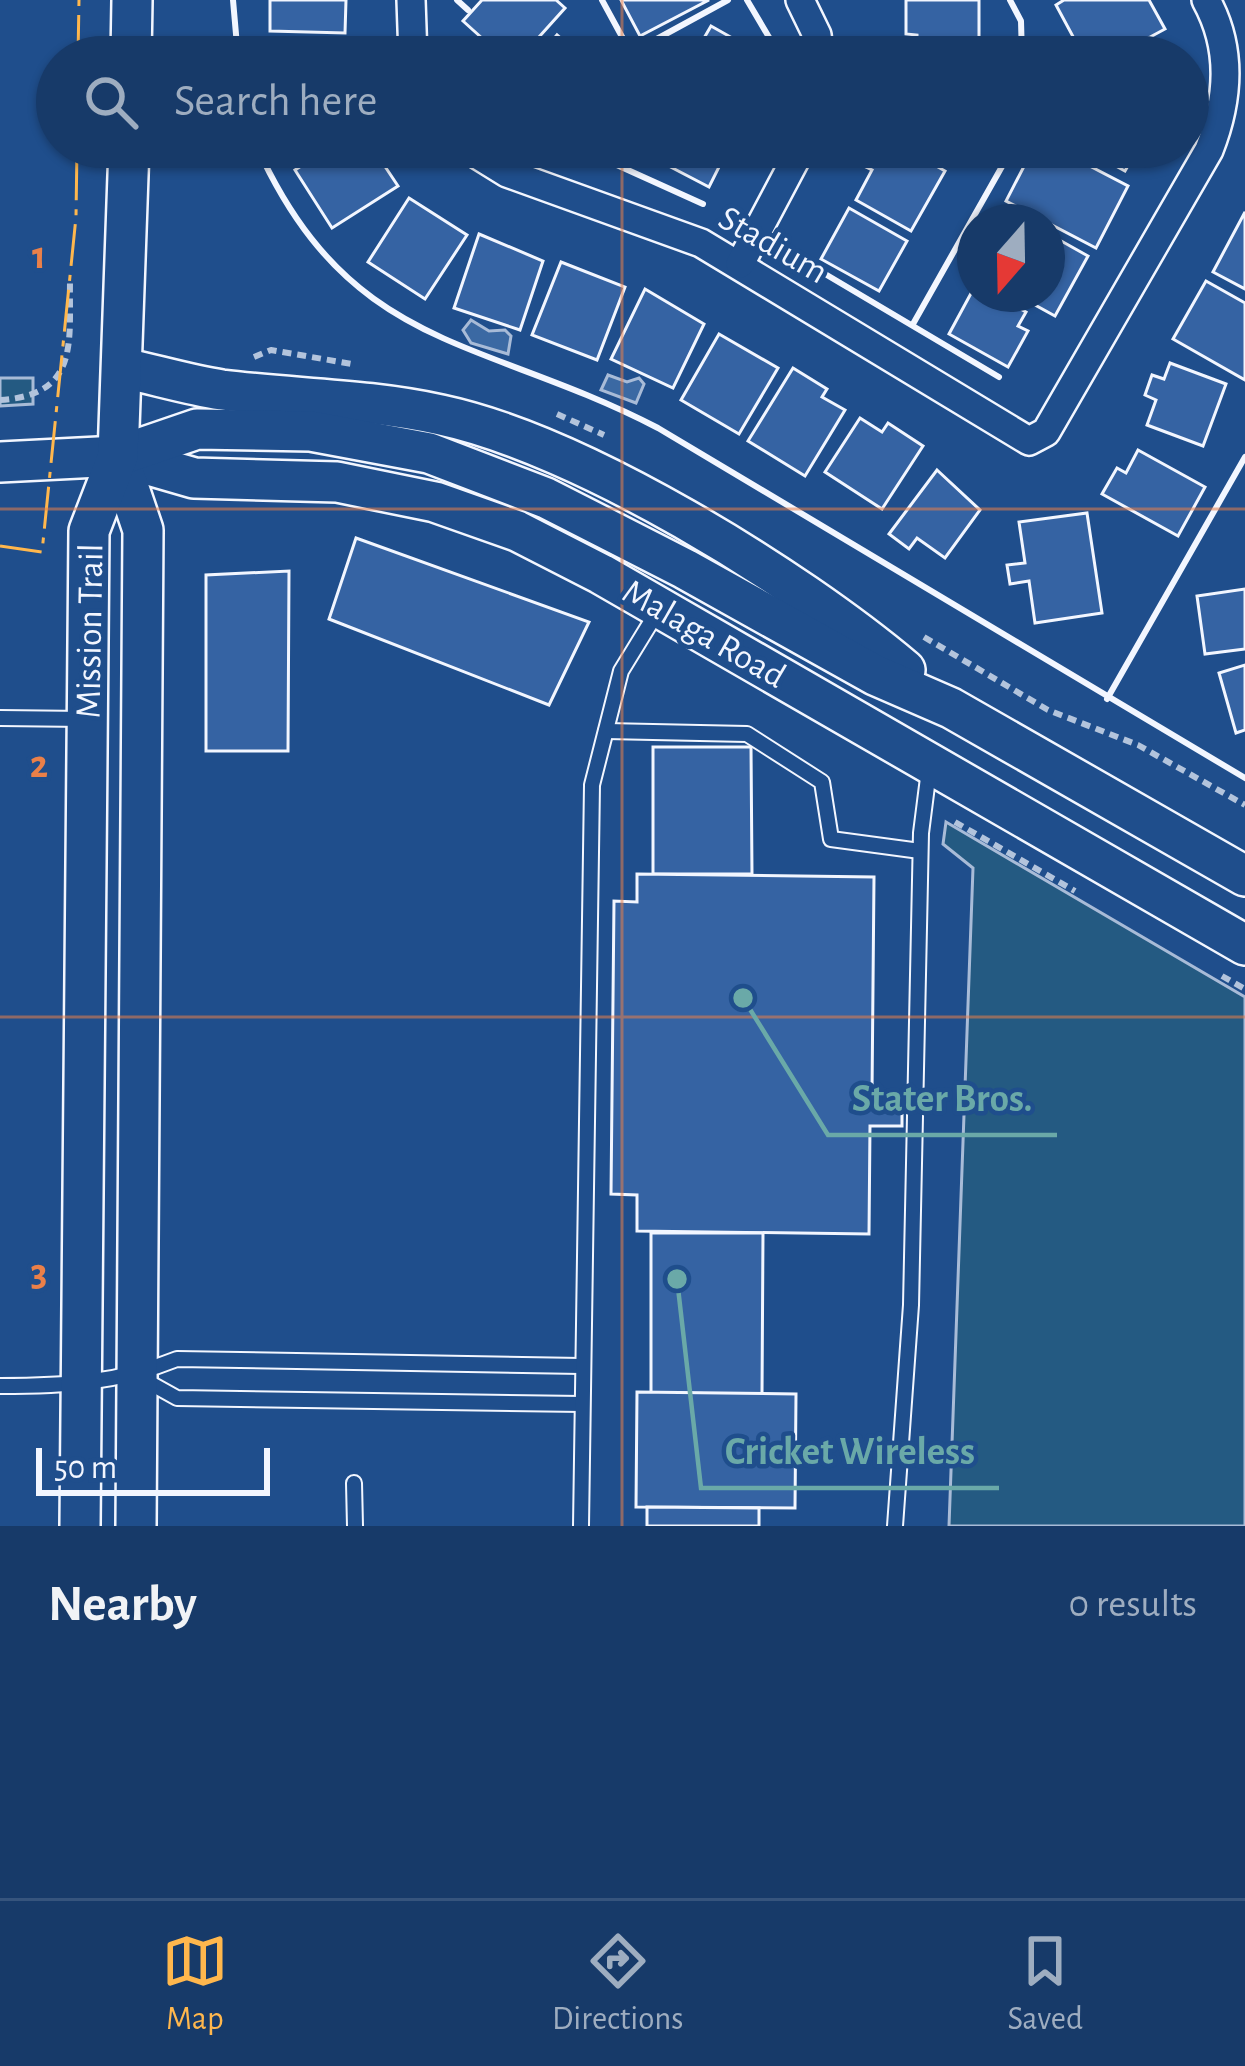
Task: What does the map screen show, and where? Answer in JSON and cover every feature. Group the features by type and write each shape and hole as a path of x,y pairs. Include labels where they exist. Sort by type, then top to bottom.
{"street":[{"path":"131,36 132,0"},
{"path":"411,0 412,36"},
{"path":"800,0 817,36"},
{"name":"Stadium","path":"1206,0 1221,32 1226,64 1225,100 1209,150"},
{"path":"118,456 129,168"},
{"name":"Stadium","path":"497,168 655,223 740,264 1029,441 1046,432 1199,168"},
{"path":"740,264 791,168"},
{"path":"124,368 221,389 337,397 445,416 523,440 616,483 717,540 879,648 951,708"},
{"name":"Malaga Road","path":"0,462 118,456 197,429 311,431 429,453 546,498 875,675 951,708 1245,876"},
{"name":"Malaga Road","path":"118,456 194,478 337,482 435,502 517,531 1245,945"},
{"name":"Mission Trail","path":"80,1526 89,531 118,456"},
{"name":"Mission Trail","path":"118,456 143,530 136,1526"}],"lane":[{"path":"581,1526 592,785 621,671 659,609"},
{"path":"0,718 88,719"},
{"path":"606,731 747,734 822,782 831,839 920,851"},
{"path":"895,1526 911,1305 920,851 930,765"},
{"path":"0,1386 81,1386 137,1375 177,1359 581,1366"},
{"path":"137,1375 177,1398 582,1404"},
{"path":"354,1483 355,1526"}],"path":[{"path":"0,400 20,398 56,381 68,366 70,280"}],"shaded area":[{"path":"471,320 489,331 505,330 511,336 508,354 471,343 463,330"},
{"path":"608,375 627,382 639,378 644,384 636,403 601,390"},
{"path":"0,378 33,378 33,404 0,406"},
{"path":"946,822 1245,997 1245,1526 949,1526 973,868 943,844"}],"building":[{"path":"270,0 346,0 345,33 270,31"},
{"path":"482,0 556,0 565,8 540,36 480,36 463,21"},
{"path":"621,0 709,0 640,36"},
{"path":"906,0 979,0 979,36 906,34"},
{"path":"1064,0 1149,0 1165,29 1152,36 1073,36 1056,5"},
{"path":"711,26 729,36 705,36"},
{"path":"386,168 398,186 332,228 295,170"},
{"path":"673,168 718,168 709,187"},
{"path":"868,168 945,171 911,231 856,200 872,170"},
{"path":"1023,168 1093,168 1128,186 1096,248 1065,232 1065,204 1006,201"},
{"path":"409,198 467,235 425,299 368,262"},
{"path":"849,208 907,241 879,291 821,259"},
{"path":"1245,212 1245,289 1213,272"},
{"path":"479,234 543,261 520,330 454,308"},
{"path":"1065,243 1088,256 1065,298"},
{"path":"561,262 625,287 597,360 532,335"},
{"path":"1206,281 1245,303 1245,380 1173,339"},
{"path":"645,289 704,324 673,388 611,359"},
{"path":"961,312 1026,312 1018,326 1028,331 1008,367 949,334"},
{"path":"719,334 778,368 739,434 681,400"},
{"path":"1170,363 1226,384 1203,446 1147,425 1156,400 1145,395 1152,375 1164,379"},
{"path":"793,368 827,389 822,397 845,410 805,476 748,441"},
{"path":"860,418 882,432 888,423 923,446 882,509 825,472"},
{"path":"1138,450 1205,487 1178,536 1102,494 1117,468 1126,473"},
{"path":"937,470 980,510 945,558 917,538 909,549 889,534"},
{"path":"1087,513 1102,613 1035,623 1029,581 1010,584 1007,565 1025,563 1019,522"},
{"path":"356,538 589,622 549,705 329,619"},
{"path":"289,571 288,751 206,751 206,575"},
{"path":"1245,589 1245,649 1205,654 1197,596"},
{"path":"1245,665 1245,730 1236,733 1219,673"},
{"path":"653,747 751,747 752,874 653,874"},
{"path":"637,874 874,877 872,1094 902,1095 902,1126 870,1126 869,1234 637,1231 637,1195 611,1194 614,901 637,902"},
{"path":"651,1233 763,1233 762,1394 651,1393"},
{"path":"637,1392 796,1394 795,1508 636,1507"},
{"path":"647,1507 759,1508 759,1526 647,1526"}],"wall":[{"path":"233,0 236,36"},
{"path":"457,0 468,10"},
{"path":"602,0 622,36"},
{"path":"662,36 728,0"},
{"path":"747,0 768,36"},
{"path":"1010,0 1021,21 1021,36"},
{"path":"269,168 294,214 334,265 379,302 426,330 658,428 1245,778"},
{"path":"623,168 703,204"},
{"path":"913,324 1001,168"},
{"path":"815,268 999,377"},
{"path":"1107,699 1245,457"}],"power":[{"path":"78,36 79,0"},
{"path":"0,546 42,552 76,217 77,168"}],"place":[{"name":"Stater Bros.","path":"743,998"},
{"name":"Cricket Wireless","path":"677,1279"}]}
